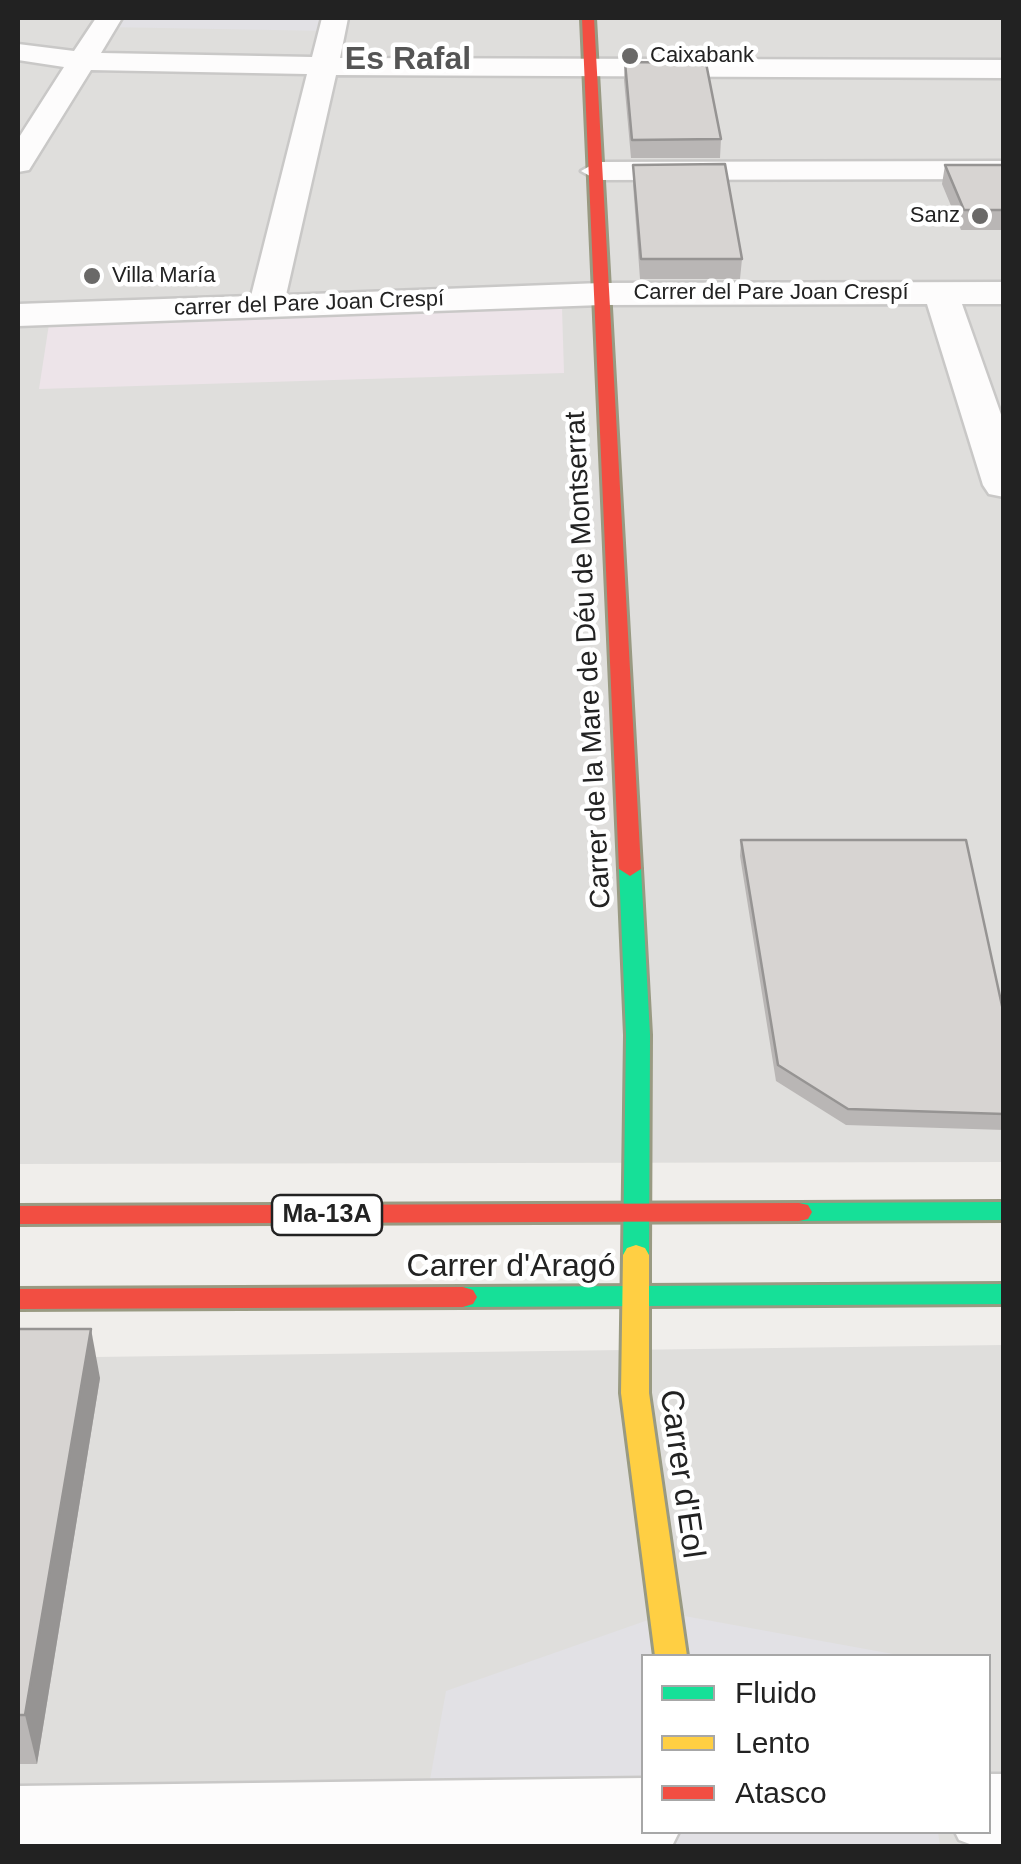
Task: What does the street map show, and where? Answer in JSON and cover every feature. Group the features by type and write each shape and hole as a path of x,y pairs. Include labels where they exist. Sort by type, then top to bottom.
{"street":[{"path":"18,163 109,18"},
{"path":"266,306 334,18"},
{"name":"Carrer de la Mare de Déu de Montserrat","path":"588,18 638,1035 636,1299"},
{"path":"18,52 83,61 324,66 1004,69"},
{"path":"596,170 1004,170"},
{"path":"941,293 1004,484"},
{"name":"Carrer del Pare Joan Crespí","path":"601,294 1004,293"},
{"name":"carrer del Pare Joan Crespí","path":"18,315 601,294"},
{"name":"Carrer d'Aragó","path":"18,1216 1004,1211"},
{"name":"Carrer d'Aragó","path":"18,1299 636,1299 1004,1294"},
{"name":"Carrer d'Eol","path":"636,1299 635,1393 671,1654"},
{"path":"18,1824 641,1817"}],"shaded area":[{"path":"18,18 1003,18 1003,1162 18,1164"},
{"path":"109,18 335,18 331,31 103,27"},
{"path":"562,308 564,373 39,389 49,324"},
{"path":"1003,1345 1003,1846 18,1846 18,1358"},
{"path":"668,1613 893,1654 641,1654 641,1834 938,1834 940,1846 418,1846 446,1691"}],"building":[{"path":"625,62 706,63 721,139 632,140"},
{"path":"725,164 742,259 641,259 633,165"},
{"path":"945,165 1004,165 1004,210 964,210"},
{"path":"741,840 966,840 1004,1015 1004,1114 848,1109 778,1065"},
{"path":"18,1329 91,1329 25,1715 18,1715"}],"traffic: fast":[{"path":"630,869 638,1035 636,1255"},
{"path":"799,1212 1004,1211"},
{"path":"463,1297 1004,1294"}],"traffic: slow":[{"path":"636,1255 635,1393 671,1654"}],"traffic: jam":[{"path":"588,18 630,869"},
{"path":"18,1215 799,1212"},
{"path":"18,1299 463,1297"}],"place":[{"name":"Caixabank","path":"630,56"},
{"name":"Sanz","path":"980,216"},
{"name":"Villa María","path":"92,276"}],"district":[{"name":"Es Rafal","path":"408,60"}]}
